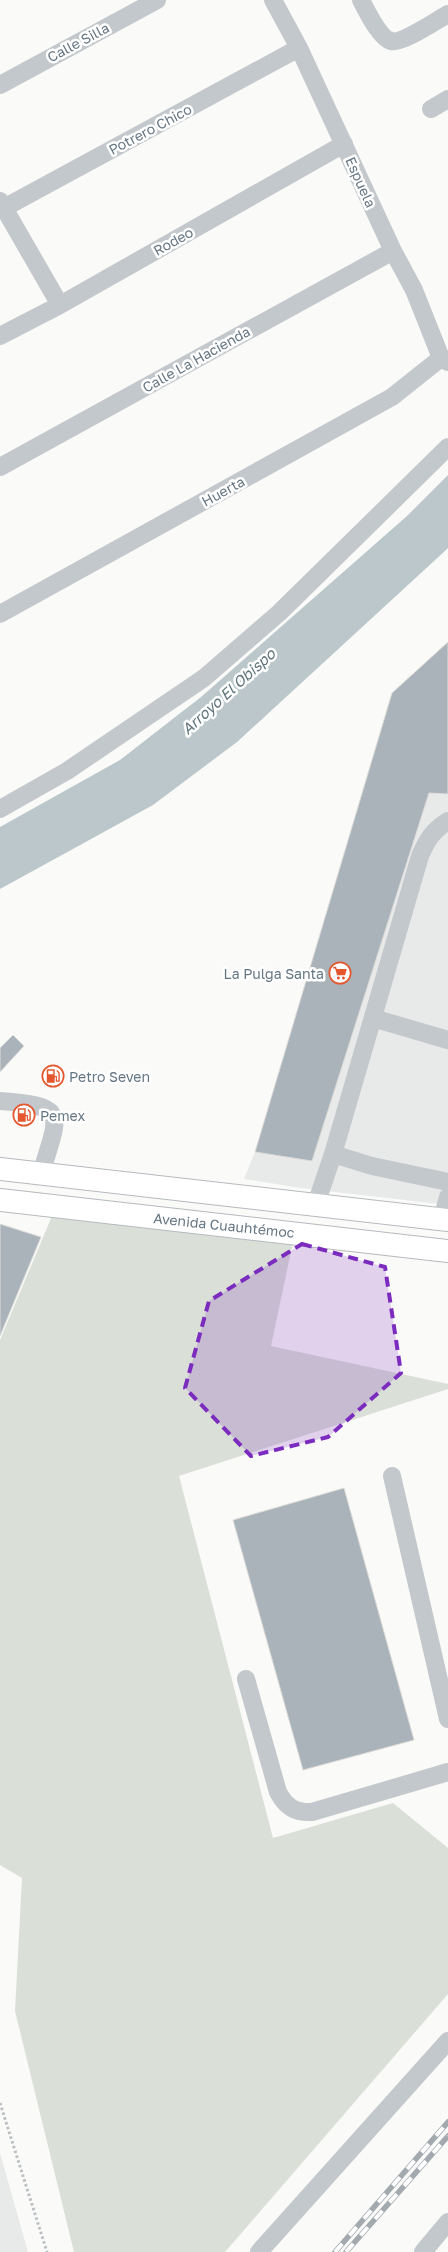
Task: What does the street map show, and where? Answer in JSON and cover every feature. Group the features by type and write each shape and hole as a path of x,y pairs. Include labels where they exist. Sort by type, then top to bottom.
{"main road":[{"path":"0,1169 445,1219"},
{"name":"Avenida Cuauhtémoc","path":"0,1200 448,1251"}],"street":[{"name":"Calle Silla","path":"0,85 157,0"},
{"name":"Espuela","path":"273,0 299,48 393,251 414,290 444,360"},
{"path":"361,0 384,37 392,41 401,40 448,14"},
{"name":"Potrero Chico","path":"1,206 299,48"},
{"path":"431,109 448,99"},
{"name":"Rodeo","path":"0,336 60,305 344,144"},
{"path":"1,206 60,305"},
{"name":"Calle La Hacienda","path":"0,466 393,251"},
{"name":"Huerta","path":"0,614 392,397 444,360"},
{"path":"0,808 112,742 204,678 279,613 448,447"},
{"path":"316,1204 333,1154 420,856 426,842 436,828 448,821"},
{"path":"373,1018 448,1040"},
{"path":"0,1102 45,1107 52,1114 56,1123 41,1174"},
{"path":"333,1154 389,1170 448,1182"},
{"path":"445,1219 448,1197"},
{"path":"392,1476 448,1719"},
{"path":"246,1679 278,1792 283,1802 291,1809 301,1812 312,1812 448,1772"},
{"path":"259,2252 448,2041"},
{"path":"425,2251 448,2222"}],"path":[{"path":"0,2102 47,2252"}],"highlighted area":[{"path":"302,1244 385,1267 401,1373 328,1437 251,1456 185,1388 209,1301"}],"shaded area":[{"path":"448,642 448,1205 301,1188 244,1179 255,1152 392,693"},
{"path":"52,1216 293,1242 271,1346 448,1384 448,1389 179,1476 273,1838 393,1803 448,1848 448,1994 225,2252 74,2252 15,2011 22,1878 0,1865 0,1340"},
{"path":"0,2153 28,2252 0,2252"}],"water":[{"name":"Arroyo El Obispo","path":"448,475 448,548 446,550 237,742 153,805 0,889 0,827 120,760 201,697 407,516"}],"building":[{"name":"La Pulga Santa","path":"448,642 448,794 429,793 312,1161 255,1152 392,693"},
{"path":"13,1035 24,1046 0,1072 0,1048"},
{"path":"0,1224 41,1237 0,1336"},
{"path":"344,1488 414,1740 303,1770 233,1520"}],"railway":[{"path":"335,2252 448,2122"},
{"path":"346,2252 448,2136"}],"place":[{"name":"La Pulga Santa","path":"340,973"},
{"name":"Petro Seven","path":"53,1076"},
{"name":"Pemex","path":"24,1115"}]}
